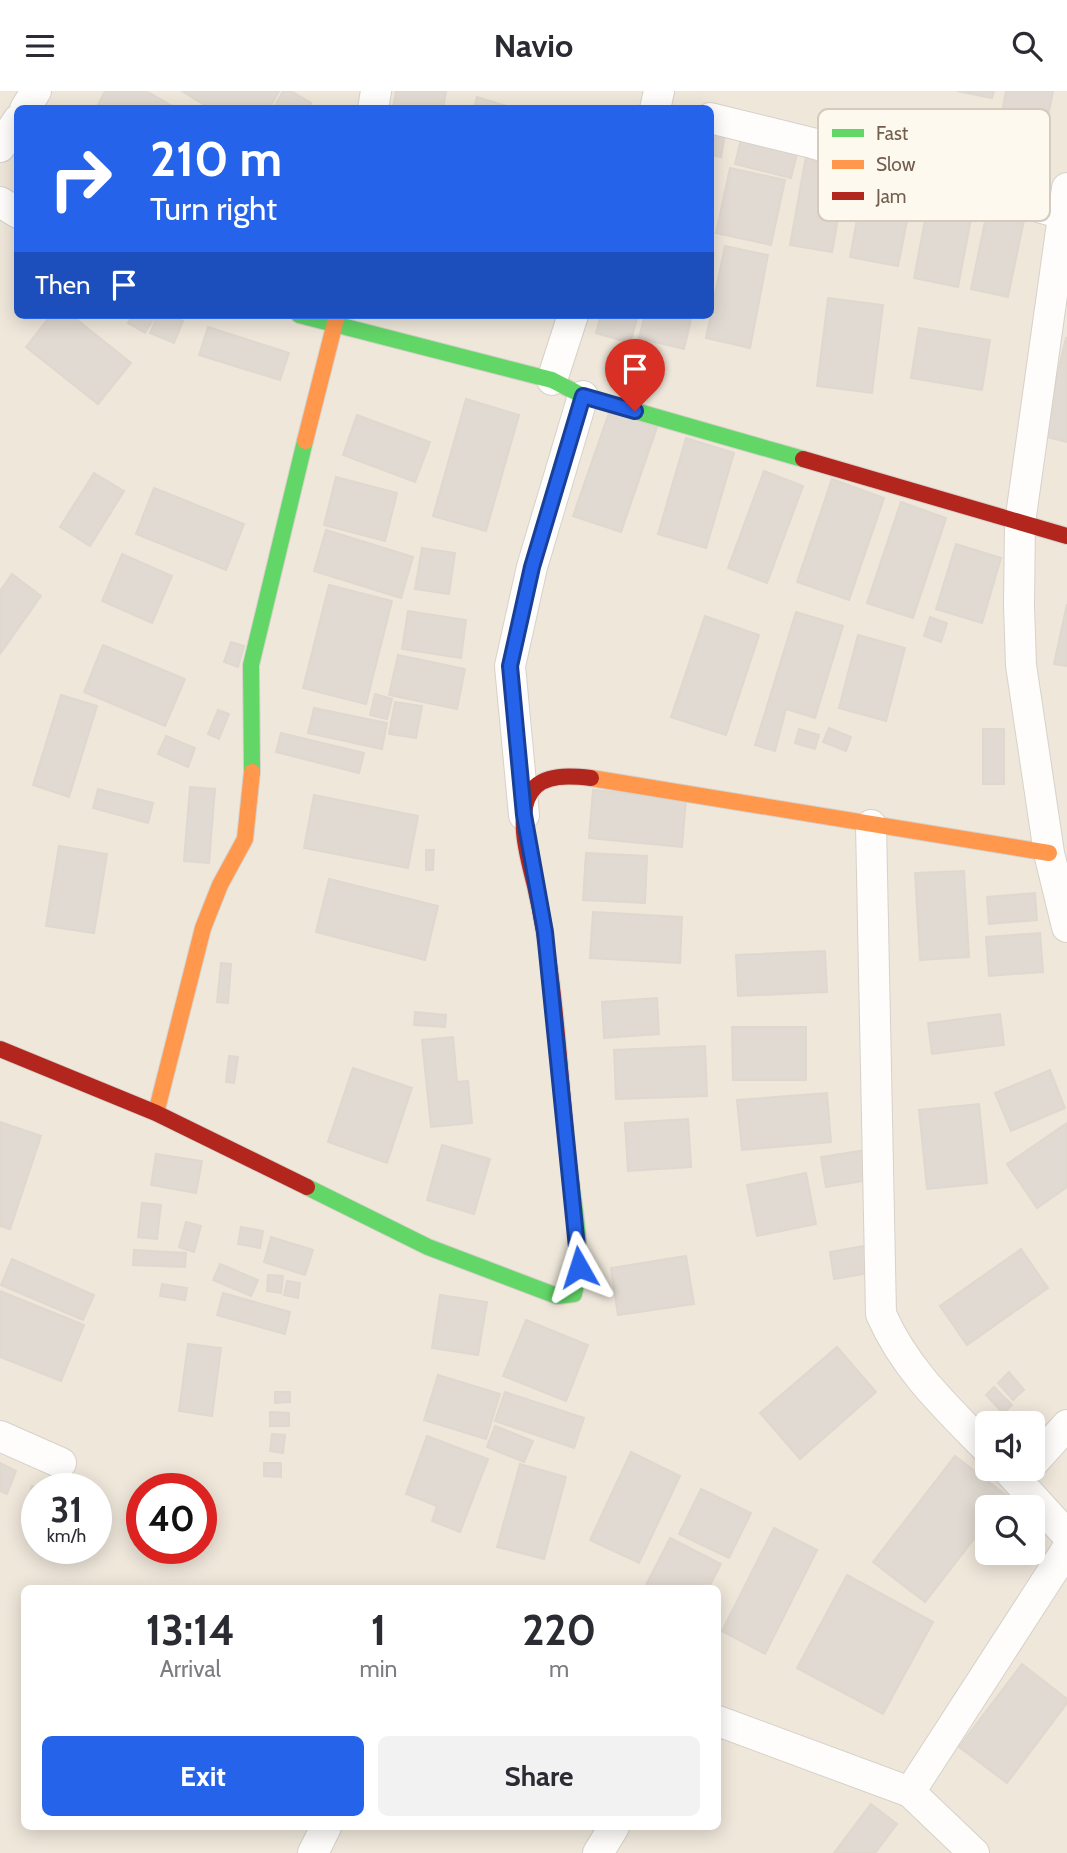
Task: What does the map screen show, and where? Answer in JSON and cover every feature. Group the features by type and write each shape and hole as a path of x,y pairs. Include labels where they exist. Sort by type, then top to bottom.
{"street":[{"path":"714,119 818,144"},
{"path":"0,147 14,126"},
{"path":"1065,205 1020,523 1021,665 1049,853 1067,927"},
{"path":"156,1113 203,928 220,885 245,839 254,750 251,665 273,563 336,319 552,380 583,396 1067,535"},
{"path":"552,380 572,319"},
{"path":"0,1049 156,1113 428,1247 537,1290 557,1296 574,1294 579,1267 563,1101 545,932 524,815 510,666 532,567 583,396"},
{"path":"524,815 531,792 546,781 562,778 616,780 1049,853"},
{"path":"871,825 881,1314 894,1344 919,1379 975,1437"},
{"path":"1045,1447 1067,1425"},
{"path":"0,1436 61,1463"},
{"path":"1029,1481 1067,1535"},
{"path":"911,1793 1067,1549"},
{"path":"721,1722 911,1793 974,1853"},
{"path":"313,1853 324,1830"},
{"path":"598,1853 612,1830"}],"shaded area":[{"path":"0,91 1067,91 1067,1853 0,1853"}],"building":[{"path":"105,91 146,91 170,105 98,105"},
{"path":"182,91 279,91 271,105 205,105"},
{"path":"283,91 291,91 311,103 310,105 275,105"},
{"path":"396,91 446,91 444,105 394,105"},
{"path":"957,91 994,91 992,98"},
{"path":"1006,91 1053,91 1049,109 1003,109"},
{"path":"477,97 503,105 475,105"},
{"path":"714,126 726,128 721,157 714,156"},
{"path":"743,131 799,146 791,178 735,164"},
{"path":"807,151 818,153 818,221 838,221 832,252 790,245"},
{"path":"730,168 785,180 771,245 716,233"},
{"path":"857,221 907,221 898,266 850,257"},
{"path":"925,221 971,221 958,287 914,278"},
{"path":"985,221 1024,221 1008,297 971,289"},
{"path":"725,246 768,255 750,348 706,338 710,319 714,319 714,299"},
{"path":"828,298 883,305 872,393 817,386"},
{"path":"48,319 76,319 131,363 98,404 26,347"},
{"path":"130,319 154,319 145,333 128,323"},
{"path":"156,319 183,321 174,343 150,333"},
{"path":"600,319 637,319 630,343 596,333"},
{"path":"644,319 691,319 684,349 639,338"},
{"path":"208,327 289,353 280,380 199,355"},
{"path":"919,328 990,340 982,390 911,378"},
{"path":"1067,338 1067,442 1043,436"},
{"path":"466,399 519,415 486,531 433,516"},
{"path":"610,410 657,427 621,532 573,516"},
{"path":"357,415 430,442 415,482 343,455"},
{"path":"686,438 734,453 706,548 658,534"},
{"path":"764,471 803,486 767,583 728,568"},
{"path":"94,473 124,491 90,546 60,527"},
{"path":"336,477 397,493 385,541 324,525"},
{"path":"832,479 884,498 849,600 797,582"},
{"path":"154,488 244,524 226,570 136,534"},
{"path":"901,502 946,518 913,618 867,603"},
{"path":"326,530 413,557 401,598 314,571"},
{"path":"956,544 1001,558 982,623 936,609"},
{"path":"422,548 455,553 449,594 415,589"},
{"path":"122,554 172,576 152,623 102,601"},
{"path":"12,574 41,596 0,654 0,591"},
{"path":"329,585 392,601 366,704 303,688"},
{"path":"1067,604 1067,666 1054,664"},
{"path":"408,611 466,620 461,658 402,649"},
{"path":"796,612 843,626 815,718 786,709 775,751 755,745"},
{"path":"705,616 759,635 726,735 671,717"},
{"path":"930,617 947,623 941,642 924,636"},
{"path":"858,635 905,648 886,721 839,708"},
{"path":"231,642 244,646 238,667 224,662"},
{"path":"103,645 185,679 165,726 84,692"},
{"path":"398,655 465,669 457,709 389,695"},
{"path":"375,694 392,699 387,719 370,715"},
{"path":"61,695 97,706 69,797 33,785"},
{"path":"395,702 422,706 416,738 389,734"},
{"path":"314,708 387,723 382,749 308,733"},
{"path":"218,710 229,714 219,739 208,734"},
{"path":"829,728 851,737 846,751 823,742"},
{"path":"799,729 819,735 815,749 795,743"},
{"path":"983,729 1004,729 1004,784 983,784"},
{"path":"281,733 364,753 359,773 276,752"},
{"path":"166,736 195,748 188,767 158,754"},
{"path":"190,787 215,789 209,863 184,861"},
{"path":"98,789 153,803 148,823 93,808"},
{"path":"593,790 686,799 682,847 589,838"},
{"path":"314,795 418,816 408,868 304,848"},
{"path":"59,846 107,854 94,933 46,926"},
{"path":"426,850 434,850 433,870 426,870"},
{"path":"586,853 647,856 645,903 583,900"},
{"path":"964,871 969,957 920,960 915,873"},
{"path":"329,879 438,906 425,960 316,932"},
{"path":"1035,893 1037,920 989,924 987,897"},
{"path":"593,912 682,917 680,963 590,958"},
{"path":"1040,933 1043,972 989,976 986,937"},
{"path":"825,951 827,992 738,996 736,955"},
{"path":"221,963 231,964 228,1003 217,1002"},
{"path":"657,998 659,1034 604,1038 602,1002"},
{"path":"415,1012 446,1015 445,1027 414,1025"},
{"path":"1000,1014 1004,1045 932,1054 928,1023"},
{"path":"732,1027 806,1027 806,1080 733,1080"},
{"path":"453,1037 457,1082 468,1081 472,1123 431,1127 422,1040"},
{"path":"705,1046 707,1096 616,1099 614,1050"},
{"path":"229,1056 238,1057 234,1083 226,1082"},
{"path":"353,1068 412,1088 387,1163 328,1142"},
{"path":"1050,1070 1065,1108 1011,1131 995,1093"},
{"path":"827,1093 831,1142 742,1150 737,1100"},
{"path":"979,1104 987,1183 927,1189 919,1110"},
{"path":"688,1119 691,1167 628,1171 625,1123"},
{"path":"0,1122 41,1136 10,1229 0,1226"},
{"path":"1067,1123 1067,1187 1037,1208 1007,1164"},
{"path":"442,1145 490,1159 474,1214 427,1200"},
{"path":"866,1150 870,1180 826,1187 821,1157"},
{"path":"156,1154 202,1161 196,1193 151,1185"},
{"path":"806,1173 816,1224 757,1236 747,1185"},
{"path":"142,1203 161,1205 157,1239 138,1237"},
{"path":"186,1222 201,1226 194,1252 179,1247"},
{"path":"241,1227 263,1231 260,1248 238,1244"},
{"path":"271,1237 313,1250 305,1275 264,1262"},
{"path":"864,1246 869,1273 834,1279 830,1252"},
{"path":"1021,1249 1048,1288 967,1345 940,1306"},
{"path":"134,1250 186,1253 185,1267 133,1265"},
{"path":"686,1256 694,1304 618,1315 611,1268"},
{"path":"12,1259 94,1295 83,1320 1,1285"},
{"path":"220,1264 258,1280 251,1296 213,1280"},
{"path":"268,1275 283,1276 281,1293 267,1291"},
{"path":"287,1281 300,1283 298,1298 284,1295"},
{"path":"162,1284 187,1288 185,1300 160,1296"},
{"path":"0,1291 84,1325 61,1381 0,1357"},
{"path":"223,1293 290,1312 285,1334 217,1315"},
{"path":"440,1295 487,1302 478,1355 432,1348"},
{"path":"526,1320 588,1345 566,1401 503,1376"},
{"path":"188,1344 221,1348 212,1416 179,1411"},
{"path":"837,1347 876,1392 800,1459 760,1413"},
{"path":"1009,1372 1024,1390 1013,1400 998,1383"},
{"path":"438,1375 500,1394 486,1439 424,1420"},
{"path":"994,1387 1012,1405 1001,1411 986,1395"},
{"path":"275,1392 290,1392 290,1402 275,1403"},
{"path":"505,1392 584,1418 574,1448 495,1421"},
{"path":"270,1412 289,1413 289,1426 270,1426"},
{"path":"495,1426 533,1441 524,1462 487,1447"},
{"path":"272,1434 285,1435 283,1453 270,1451"},
{"path":"427,1436 488,1459 460,1532 432,1521 437,1506 406,1494"},
{"path":"631,1452 680,1476 639,1563 590,1540"},
{"path":"955,1456 975,1471 975,1481 988,1481 1006,1495 975,1495 975,1537 925,1602 873,1562"},
{"path":"0,1463 16,1471 7,1494 0,1491"},
{"path":"264,1463 281,1463 281,1477 264,1476"},
{"path":"520,1464 566,1477 544,1559 497,1547"},
{"path":"701,1489 751,1513 729,1558 679,1534"},
{"path":"774,1528 817,1550 765,1654 722,1631"},
{"path":"670,1538 721,1564 710,1585 646,1585"},
{"path":"847,1575 933,1622 883,1714 797,1668"},
{"path":"1022,1664 1067,1699 1067,1703 1007,1783 959,1747"},
{"path":"871,1804 897,1824 875,1853 834,1853"}],"traffic: fast":[{"path":"315,319 552,380 583,396 803,459"},
{"path":"252,772 251,665 305,441"},
{"path":"307,1187 428,1247 557,1296 574,1294 577,1281 578,1242 572,1189"}],"traffic: slow":[{"path":"305,441 336,319"},
{"path":"156,1113 203,928 220,885 245,839 252,772"},
{"path":"591,778 1049,853"}],"traffic: jam":[{"path":"803,459 1067,536"},
{"path":"572,1189 549,961 527,852 524,813 531,792 543,782 558,777 591,778"},
{"path":"0,1049 156,1113 307,1187"}],"route":[{"path":"579,1267 545,932 524,815 510,666 532,567 583,396 635,411"}]}
